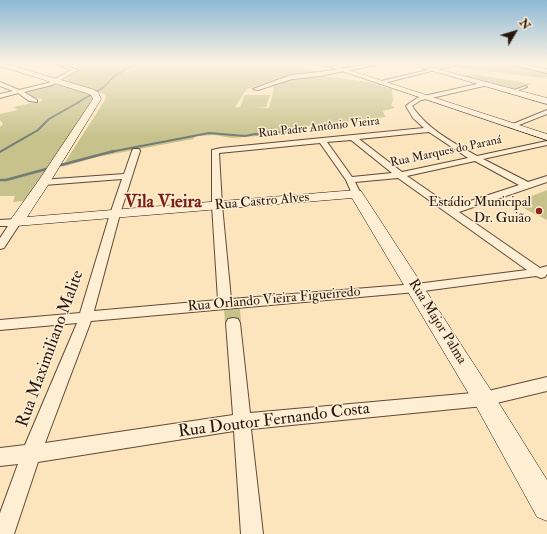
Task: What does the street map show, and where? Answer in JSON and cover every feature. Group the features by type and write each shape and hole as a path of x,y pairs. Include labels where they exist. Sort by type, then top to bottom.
{"street":[{"path":"12,89 35,101"},
{"path":"0,96 30,89"},
{"path":"0,246 44,182 97,99 95,94 80,89"},
{"path":"401,89 547,137"},
{"path":"463,89 426,97 409,106 428,130 527,185"},
{"path":"505,89 547,101"},
{"path":"512,126 547,112"},
{"name":"Rua Padre Antônio Vieira","path":"217,205 214,154 221,150 428,130"},
{"path":"352,137 400,175 544,273"},
{"name":"Rua Major Palma","path":"322,140 416,288 484,399 547,507"},
{"name":"Rua Marques do Paraná","path":"353,187 400,175 547,143"},
{"name":"Rua Maximiliano Malite","path":"4,534 31,454 86,317 115,214 136,151"},
{"path":"44,182 127,176"},
{"path":"451,211 547,179"},
{"name":"Rua Castro Alves","path":"0,223 217,205 353,187"},
{"path":"217,205 225,304"},
{"name":"Rua Orlando Vieira Figueiredo","path":"0,325 416,288 544,273"},
{"path":"233,323 252,534"},
{"name":"Rua Doutor Fernando Costa","path":"0,457 31,454 242,422 484,399 547,384"}],"lane":[{"path":"513,91 520,89"}],"shaded area":[{"path":"40,89 78,89 85,91 95,100 25,201 13,202 15,196 0,196 0,127 3,124 0,120 0,114 18,110 13,107 42,101 42,99 30,97 26,93"},
{"path":"89,89 247,89 235,107 240,107 245,95 270,95 266,107 254,107 269,108 273,89 392,89 393,101 391,105 395,108 383,111 386,117 298,127 295,133 232,138 215,135 196,136 193,139 97,157 62,167 105,100 106,96"},
{"name":"Estádio Municipal Dr. Guião","path":"547,190 547,220 514,203"},
{"path":"240,309 241,321 225,323 224,310"}],"waterway":[{"path":"77,103 101,89"},
{"path":"0,152 38,130 49,119 79,102"},
{"path":"111,152 209,133 245,136 255,134 266,135 289,131"},
{"path":"57,166 111,152"},
{"path":"0,180 6,180 50,168"}],"place":[{"name":"Estádio Municipal Dr. Guião","path":"539,211"}],"district":[{"name":"Vila Vieira","path":"163,203"}]}
